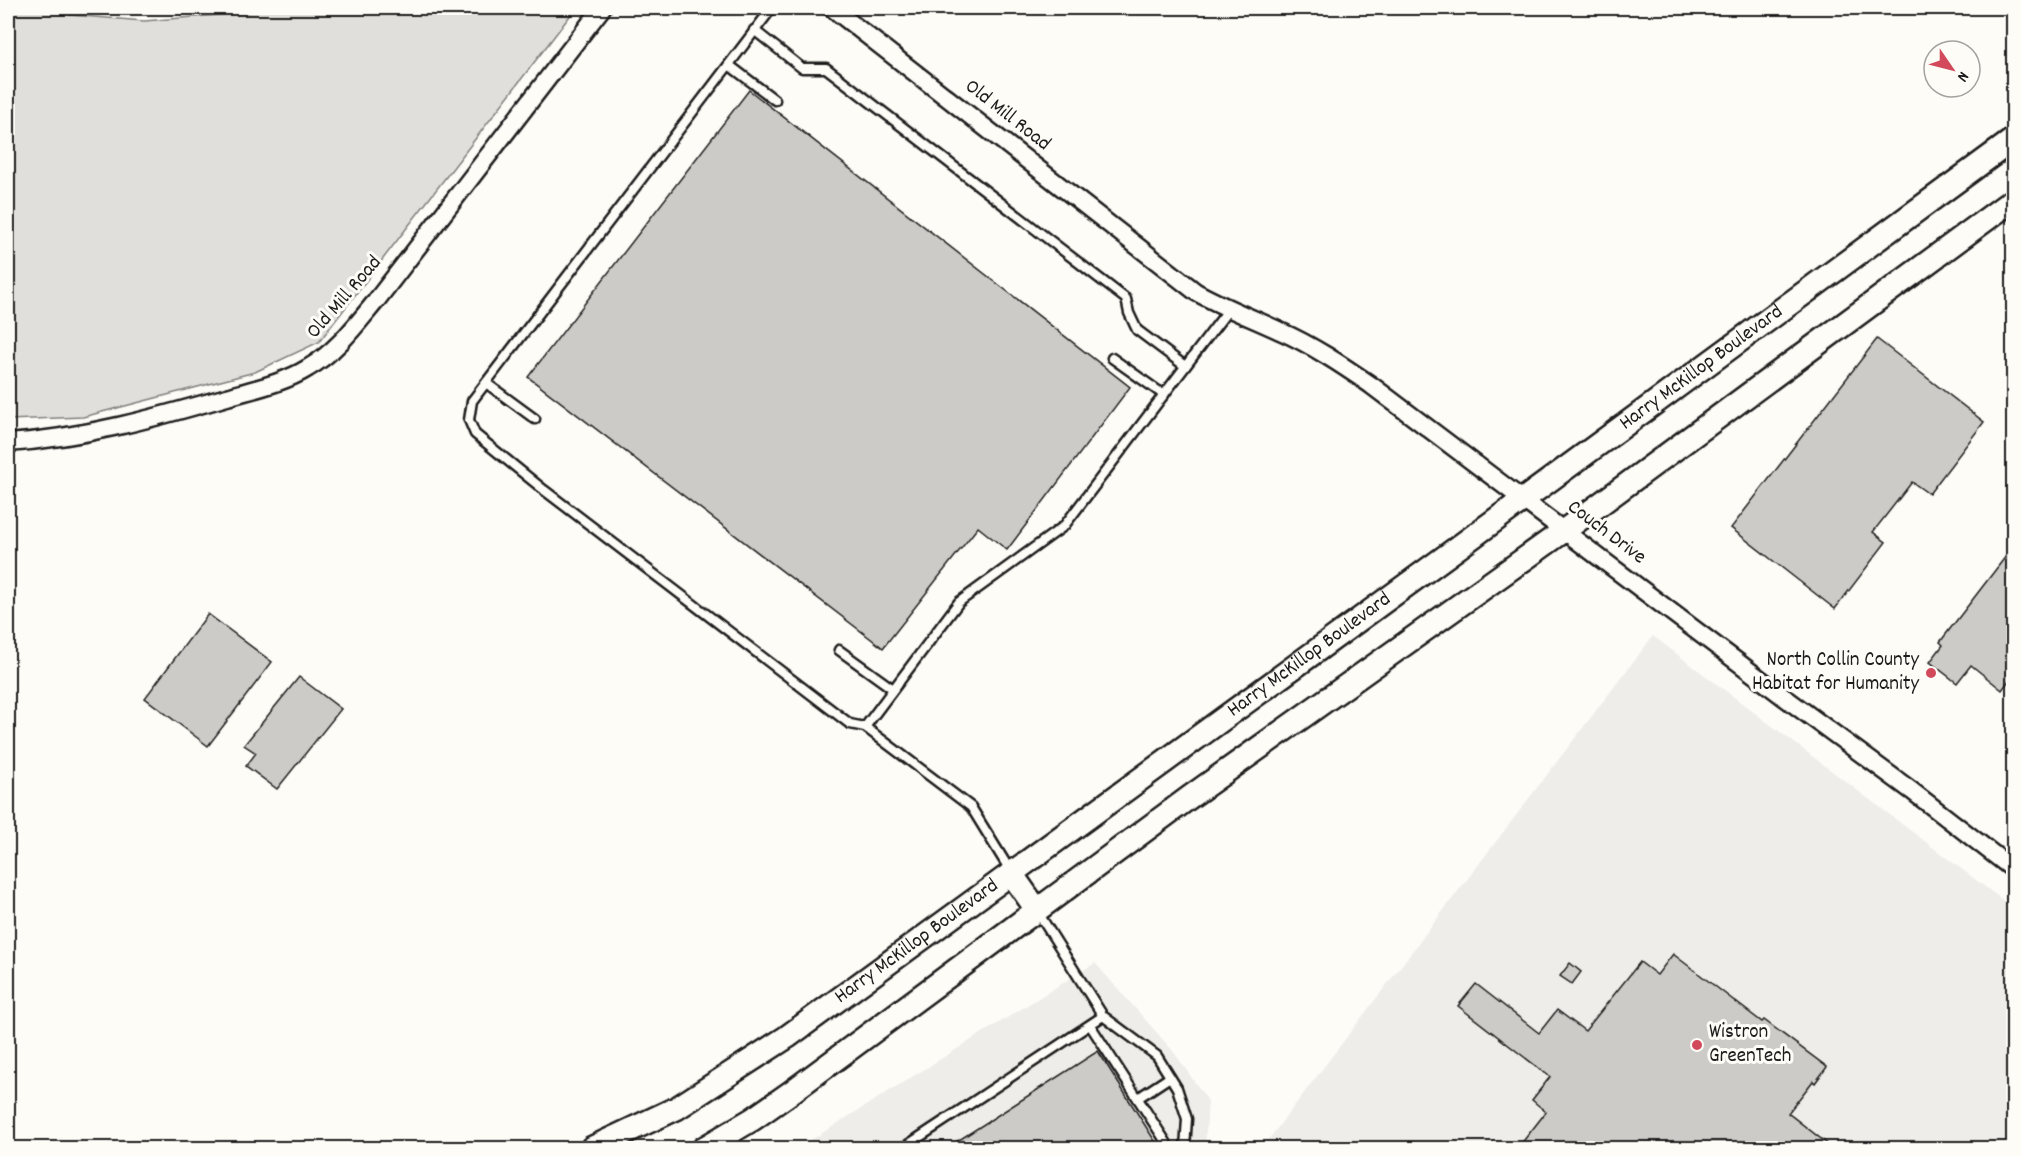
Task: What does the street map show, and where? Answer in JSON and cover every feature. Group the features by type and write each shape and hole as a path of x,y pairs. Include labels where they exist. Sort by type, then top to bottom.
{"main road":[{"name":"Harry McKillop Boulevard","path":"592,1149 677,1108 796,1030 2013,139"},
{"path":"704,1149 790,1093 1190,797 1564,530 2013,199"},
{"path":"1011,873 1037,910"}],"street":[{"name":"Old Mill Road","path":"8,443 85,434 189,408 298,374 321,359 348,334 376,301 602,8"},
{"name":"Old Mill Road","path":"832,8 1153,260"},
{"name":"Couch Drive","path":"1153,260 1196,292 1229,309 1282,331 1348,370 1912,791 2013,870"}],"lane":[{"path":"772,8 472,401 469,420 475,434 544,490 850,724 865,727 971,807 1011,873"},
{"path":"754,30 802,68 826,68 1126,299 1129,313 1137,330 1185,366"},
{"path":"729,65 776,100"},
{"path":"865,727 959,602 1064,526 1229,309"},
{"path":"1112,358 1164,395"},
{"path":"486,383 536,419"},
{"path":"838,650 893,689"},
{"path":"1037,910 1103,1016 1157,1056 1177,1088 1187,1119 1185,1149"},
{"path":"903,1149 1103,1016"},
{"path":"1090,1025 1166,1142"},
{"path":"1138,1098 1170,1077"}],"shaded area":[{"path":"8,8 57,8 70,15 144,21 244,13 265,8 576,8 319,342 255,372 83,417 8,420"},
{"path":"1653,636 2013,908 2013,1148 1262,1148"},
{"path":"1095,963 1173,1051 1208,1101 1205,1148 798,1148"}],"building":[{"path":"749,90 1130,387 1007,550 978,527 883,648 528,377"},
{"path":"1877,339 1984,422 1929,494 1912,482 1873,532 1886,542 1835,609 1731,528"},
{"path":"2013,547 2013,675 2002,690 1971,665 1957,683 1930,662 1943,645 1940,642"},
{"path":"208,614 272,662 208,746 145,698"},
{"path":"299,677 341,709 277,789 246,766 256,753 244,745"},
{"name":"Wistron GreenTech","path":"1673,954 1762,1022 1764,1020 1827,1067 1788,1113 1834,1149 1517,1149 1546,1112 1532,1100 1550,1077 1458,1006 1476,984 1539,1033 1557,1010 1585,1031 1640,962 1657,975"},
{"path":"1570,963 1581,972 1572,984 1560,976"},
{"path":"1098,1051 1160,1149 945,1149"}],"place":[{"name":"North Collin County Habitat for Humanity","path":"1931,673"},
{"name":"Wistron GreenTech","path":"1697,1045"}]}
